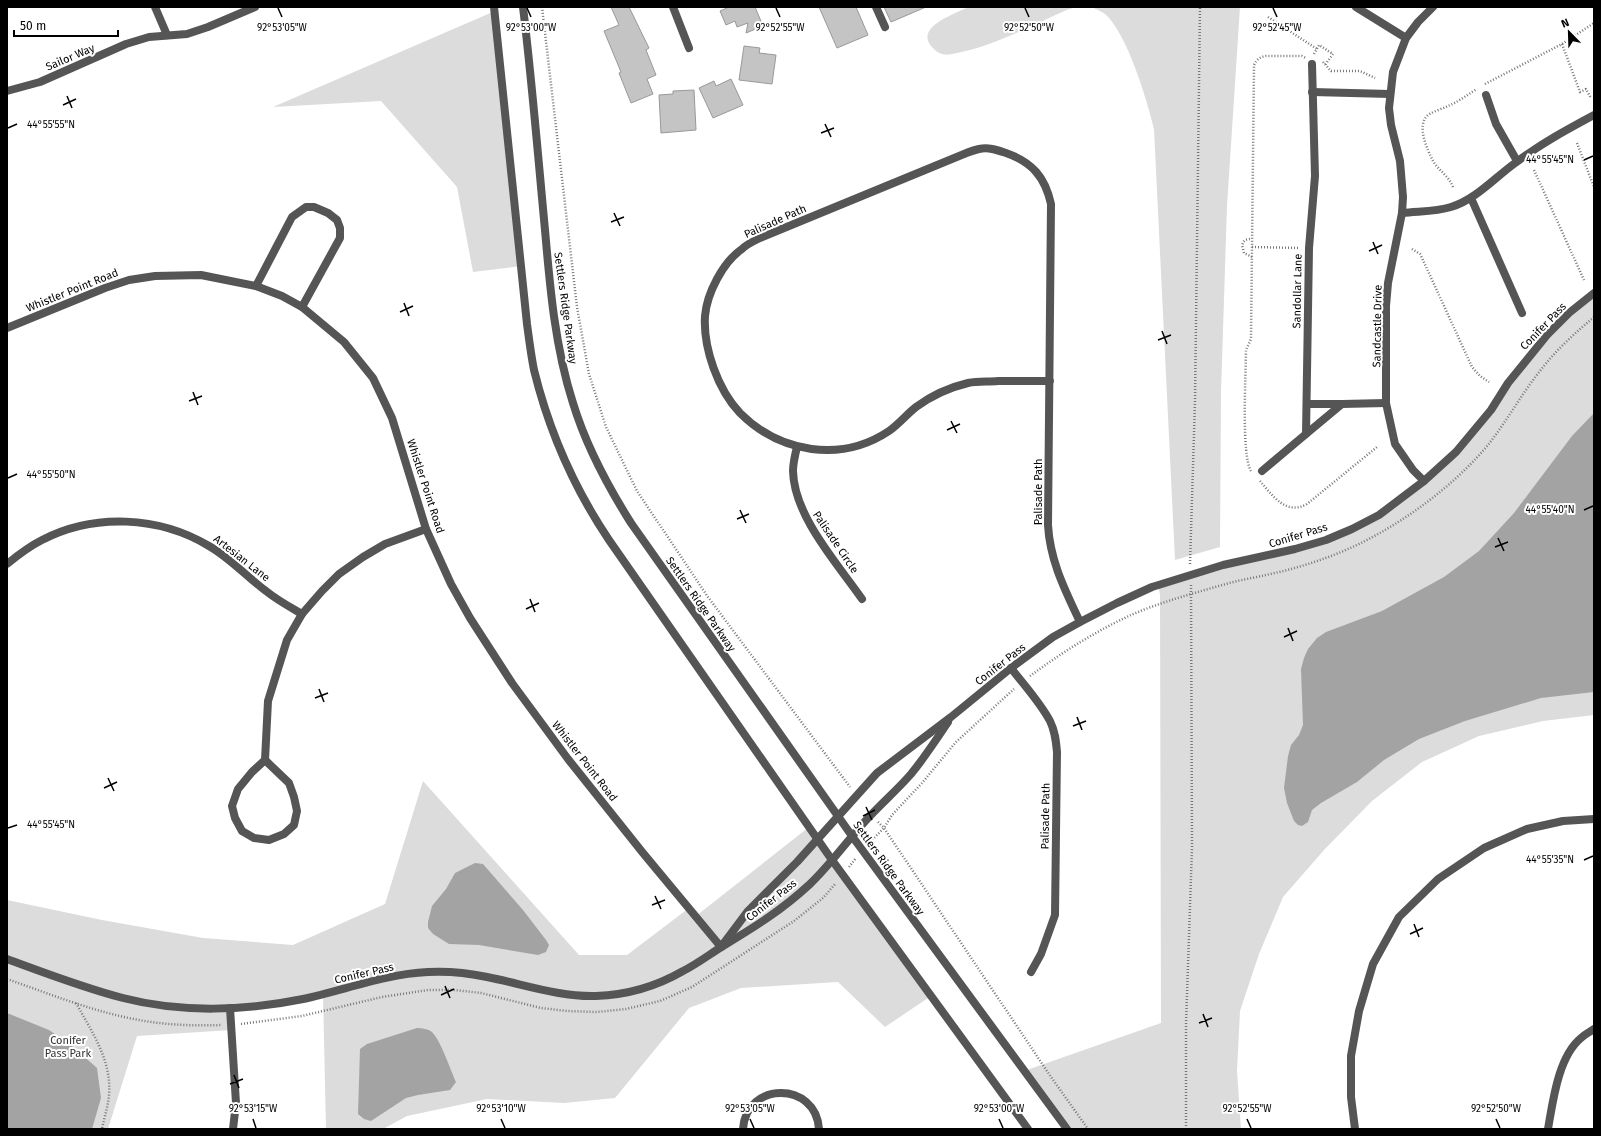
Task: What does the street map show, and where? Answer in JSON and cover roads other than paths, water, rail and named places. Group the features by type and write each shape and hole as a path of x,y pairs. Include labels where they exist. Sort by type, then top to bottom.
{"street":[{"path":"155,7 167,35"},
{"name":"Sailor Way","path":"7,91 40,82 126,44 149,37 187,34 208,27 255,7"},
{"path":"494,7 527,324 534,369 561,453 590,512 609,540 832,860 844,874 1028,1129"},
{"name":"Settlers Ridge Parkway","path":"523,7 549,276 556,326 562,362 572,402 585,439 613,494 631,523 862,850 1066,1129"},
{"path":"673,7 689,48"},
{"path":"876,7 885,27"},
{"path":"1356,7 1406,38"},
{"name":"Sandcastle Drive","path":"1424,481 1413,470 1395,444 1386,403 1386,306 1388,284 1402,213 1403,181 1400,161 1391,125 1389,108 1393,72 1406,38 1418,22 1433,7"},
{"name":"Sandollar Lane","path":"1306,434 1309,248 1315,176 1312,92 1313,60"},
{"path":"1312,92 1390,94"},
{"path":"1486,95 1496,124 1517,161"},
{"path":"1402,213 1437,210 1451,207 1471,198 1541,144 1594,115"},
{"name":"Palisade Path","path":"1050,381 968,383 931,398 917,406 889,430 858,446 819,450 797,447 770,437 750,422 737,409 724,390 708,350 704,330 706,310 714,285 724,267 740,249 760,238 964,154 980,149 995,149 1020,158 1032,167 1042,179 1048,190 1051,204 1050,381 1048,525 1049,542 1058,576 1080,622"},
{"path":"1471,198 1522,313"},
{"path":"256,286 292,217 306,207 314,207 328,213 337,220 340,228 340,238 302,307"},
{"name":"Whistler Point Road","path":"7,328 128,280 170,275 201,275 256,286 282,296 302,307 344,342 373,378 392,418 426,530 451,584 470,618 512,683 568,759 721,947"},
{"name":"Conifer Pass","path":"721,947 748,911 797,862 877,773 951,717 1011,668 1053,637 1117,603 1152,587 1223,565 1295,549 1326,540 1352,529 1379,514 1424,481 1456,452 1491,410 1508,383 1547,335 1569,313 1594,294"},
{"path":"1307,404 1386,403"},
{"path":"1262,471 1342,404"},
{"name":"Palisade Circle","path":"797,447 793,471 795,487 802,510 822,543 862,599"},
{"name":"Artesian Lane","path":"7,564 23,551 43,539 64,531 90,524 114,521 141,522 166,527 191,536 210,546 267,592 302,614"},
{"path":"265,760 289,783 294,796 297,811 294,825 284,834 269,840 254,838 242,832 235,818 232,806 238,789 252,772 265,760 268,701 287,640 302,614 335,578 363,557 385,544 426,530"},
{"name":"Palisade Path","path":"1011,668 1037,701 1051,722 1057,752 1055,915 1041,954 1031,972"},
{"name":"Conifer Pass","path":"7,959 125,999 157,1005 186,1008 230,1008 270,1004 303,999 375,981 427,972 484,976 576,996 622,994 651,985 682,972 759,925 783,907 811,882 909,776 927,754 951,717"},
{"path":"1355,1129 1351,1097 1351,1056 1359,1011 1373,964 1399,917 1438,879 1484,848 1527,829 1563,821 1594,819"},
{"path":"230,1008 236,1103 233,1129"},
{"path":"1548,1129 1558,1078 1568,1055 1580,1038 1594,1029"},
{"path":"743,1129 748,1111 755,1102 765,1096 776,1093 788,1093 801,1097 810,1105 819,1129"}],"park label":[{"name":"Conifer Pass Park","path":"68,1046"}]}
